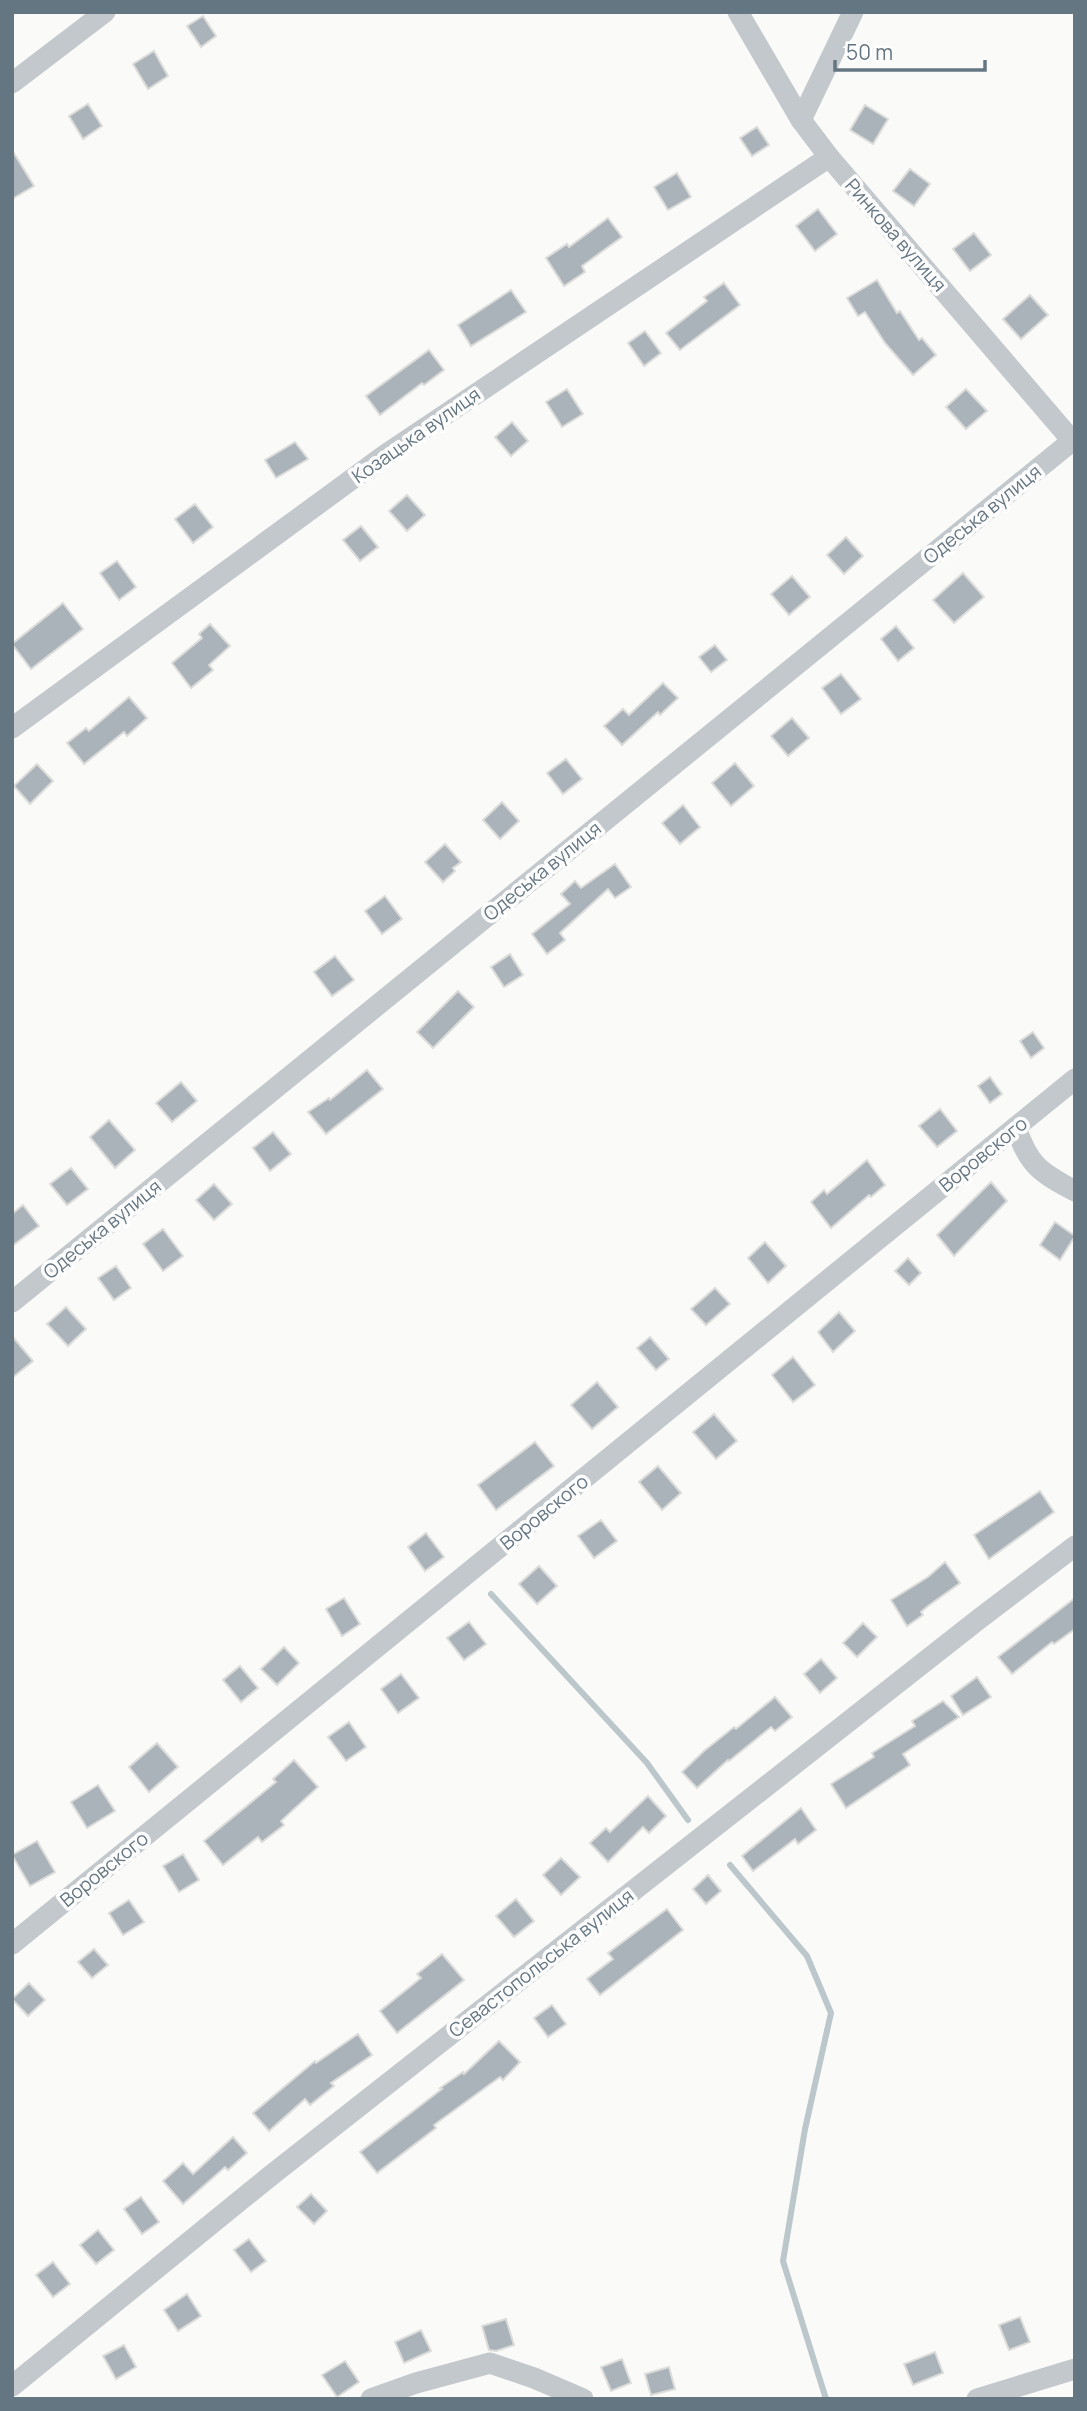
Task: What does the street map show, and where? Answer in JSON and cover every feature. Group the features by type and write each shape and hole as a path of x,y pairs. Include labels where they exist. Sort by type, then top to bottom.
{"street":[{"path":"12,83 105,12"},
{"name":"Ринкова вулиця","path":"738,12 801,120 829,157 1074,442"},
{"path":"801,120 853,12"},
{"name":"Козацька вулиця","path":"12,728 385,455 829,157"},
{"name":"Одеська вулиця","path":"12,1302 1074,442"},
{"name":"Воровского","path":"12,1944 1075,1079"},
{"path":"1016,1127 1023,1150 1043,1174 1075,1191"},
{"name":"Севастопольська вулиця","path":"12,2386 269,2177 1075,1546"},
{"path":"371,2399 416,2383 490,2363 583,2399"},
{"path":"977,2399 1075,2369"}],"building":[{"path":"203,16 216,36 201,47 187,26"},
{"path":"154,51 168,76 148,89 133,64"},
{"path":"88,104 102,126 83,139 69,116"},
{"path":"865,105 888,119 873,144 850,130"},
{"path":"757,127 769,145 752,156 740,138"},
{"path":"12,150 34,186 12,199"},
{"path":"910,169 930,184 914,206 893,191"},
{"path":"677,173 691,197 668,210 654,187"},
{"path":"818,209 837,234 815,251 796,226"},
{"path":"608,218 622,237 582,266 585,272 564,286 546,258 567,244 569,247"},
{"path":"974,233 991,255 970,271 953,249"},
{"path":"877,280 897,313 900,311 919,340 922,338 936,355 913,375 885,343 865,312 858,316 847,298"},
{"path":"724,283 740,305 680,350 666,333 707,301 704,297"},
{"path":"511,290 526,312 471,346 458,325"},
{"path":"1030,295 1048,315 1021,339 1003,319"},
{"path":"645,331 661,353 644,366 628,343"},
{"path":"429,350 444,370 380,415 366,396"},
{"path":"567,389 583,414 562,427 546,402"},
{"path":"966,389 987,411 966,429 946,407"},
{"path":"512,422 528,441 511,456 495,437"},
{"path":"295,442 308,459 276,478 265,460"},
{"path":"407,495 425,515 407,531 389,511"},
{"path":"195,504 213,527 193,543 175,519"},
{"path":"361,526 378,547 360,561 343,540"},
{"path":"846,537 863,556 844,574 827,555"},
{"path":"117,561 136,587 119,600 100,573"},
{"path":"963,573 984,597 954,623 933,600"},
{"path":"792,576 810,597 789,615 771,594"},
{"path":"63,603 83,629 31,669 12,644"},
{"path":"210,624 230,646 209,665 213,670 191,688 172,663 202,638 199,634"},
{"path":"896,626 914,648 898,661 881,639"},
{"path":"715,645 727,660 711,672 699,657"},
{"path":"841,674 861,699 841,714 822,688"},
{"path":"663,683 678,698 660,715 658,712 622,745 604,726 623,709 629,715"},
{"path":"129,697 147,718 127,736 124,732 84,764 67,743 86,728 89,731"},
{"path":"792,718 809,738 788,756 771,736"},
{"path":"566,759 582,779 563,794 547,773"},
{"path":"735,763 754,786 731,806 712,783"},
{"path":"37,764 53,781 30,804 14,786"},
{"path":"502,802 519,821 500,839 483,820"},
{"path":"683,805 700,827 680,844 662,823"},
{"path":"445,844 461,862 443,882 425,862"},
{"path":"615,864 631,887 615,898 608,889 560,933 565,940 547,954 532,934 570,904 561,894 575,881 581,888"},
{"path":"385,896 402,919 382,934 365,911"},
{"path":"510,954 523,975 504,987 491,967"},
{"path":"335,956 354,980 332,996 314,972"},
{"path":"458,991 474,1007 433,1048 417,1032"},
{"path":"1033,1032 1044,1048 1031,1058 1020,1041"},
{"path":"367,1070 383,1089 326,1134 308,1112 329,1098 330,1100"},
{"path":"990,1077 1002,1094 990,1103 978,1086"},
{"path":"181,1082 197,1101 172,1122 156,1103"},
{"path":"940,1109 957,1131 937,1147 919,1126"},
{"path":"109,1120 135,1150 115,1168 90,1137"},
{"path":"273,1132 291,1154 270,1171 253,1148"},
{"path":"867,1160 885,1185 871,1197 869,1195 831,1228 811,1202 824,1190 827,1194"},
{"path":"71,1168 88,1189 67,1205 50,1184"},
{"path":"991,1182 1007,1201 954,1256 937,1235"},
{"path":"214,1184 232,1204 214,1220 196,1200"},
{"path":"23,1205 39,1226 12,1246 12,1214"},
{"path":"1055,1222 1075,1236 1060,1260 1040,1245"},
{"path":"163,1229 183,1256 163,1271 143,1244"},
{"path":"765,1242 786,1266 768,1283 748,1258"},
{"path":"908,1258 921,1273 909,1285 895,1271"},
{"path":"116,1266 131,1288 114,1300 98,1278"},
{"path":"715,1288 730,1304 706,1325 691,1309"},
{"path":"66,1307 86,1329 68,1346 47,1324"},
{"path":"839,1312 855,1331 833,1352 818,1332"},
{"path":"12,1336 33,1361 12,1378"},
{"path":"650,1337 669,1359 656,1370 637,1348"},
{"path":"793,1357 815,1385 793,1402 772,1375"},
{"path":"597,1382 618,1407 592,1429 571,1405"},
{"path":"714,1414 737,1441 716,1459 693,1432"},
{"path":"535,1442 554,1466 496,1510 478,1485"},
{"path":"658,1466 681,1493 662,1510 639,1482"},
{"path":"1040,1491 1054,1512 989,1559 974,1535"},
{"path":"601,1520 617,1541 594,1558 578,1536"},
{"path":"426,1533 444,1557 425,1571 408,1547"},
{"path":"945,1562 960,1583 928,1606 921,1612 923,1615 907,1626 891,1600 928,1577"},
{"path":"539,1566 557,1586 537,1604 519,1584"},
{"path":"344,1598 360,1624 342,1636 326,1609"},
{"path":"1075,1598 1075,1629 1054,1644 1052,1642 1012,1674 998,1657"},
{"path":"469,1622 486,1644 464,1660 447,1638"},
{"path":"863,1623 877,1637 857,1657 843,1643"},
{"path":"284,1647 299,1663 277,1685 261,1669"},
{"path":"821,1659 837,1678 820,1693 804,1674"},
{"path":"240,1666 258,1688 241,1702 223,1680"},
{"path":"401,1674 419,1698 398,1713 381,1689"},
{"path":"977,1677 991,1697 963,1715 951,1696"},
{"path":"775,1697 792,1717 775,1731 771,1727 697,1788 682,1772 704,1751"},
{"path":"943,1701 959,1717 903,1754 910,1765 846,1808 831,1784 874,1757 872,1753 915,1726 912,1721"},
{"path":"349,1722 366,1747 346,1761 328,1737"},
{"path":"157,1743 178,1767 149,1792 129,1767"},
{"path":"294,1760 318,1787 281,1821 284,1825 262,1842 258,1837 223,1865 204,1841 276,1782 273,1779"},
{"path":"98,1785 115,1811 87,1828 71,1802"},
{"path":"648,1796 666,1816 649,1833 643,1827 608,1862 590,1843 606,1828 610,1832"},
{"path":"801,1808 816,1830 798,1844 795,1839 753,1871 742,1856"},
{"path":"37,1841 55,1872 30,1886 12,1855"},
{"path":"183,1854 199,1880 179,1892 163,1866"},
{"path":"561,1858 580,1877 561,1895 543,1875"},
{"path":"708,1875 721,1891 706,1904 693,1889"},
{"path":"516,1899 534,1921 514,1937 496,1916"},
{"path":"129,1900 144,1922 123,1935 109,1913"},
{"path":"667,1909 683,1930 600,1995 587,1979 613,1959 608,1953"},
{"path":"94,1949 108,1965 92,1978 78,1962"},
{"path":"442,1954 464,1980 397,2033 380,2011 421,1978 417,1974"},
{"path":"29,1983 45,2000 28,2016 12,1999"},
{"path":"552,2005 566,2024 548,2037 534,2018"},
{"path":"358,2034 372,2055 331,2083 334,2086 310,2105 305,2099 269,2131 253,2113 315,2061 316,2063"},
{"path":"499,2041 520,2062 503,2080 500,2077 434,2125 436,2128 377,2173 360,2152 442,2089 440,2088 463,2072 464,2074"},
{"path":"233,2137 247,2153 228,2170 225,2167 183,2204 163,2181 183,2163 193,2174"},
{"path":"311,2194 327,2211 314,2224 297,2207"},
{"path":"141,2197 159,2222 142,2234 124,2209"},
{"path":"98,2230 114,2250 96,2264 80,2245"},
{"path":"249,2239 266,2261 251,2272 234,2250"},
{"path":"53,2262 70,2284 53,2297 36,2275"},
{"path":"187,2294 201,2316 178,2331 164,2310"},
{"path":"1020,2317 1030,2342 1009,2350 999,2325"},
{"path":"506,2319 514,2345 496,2351 489,2350 482,2326"},
{"path":"421,2330 431,2351 404,2363 395,2342"},
{"path":"124,2345 136,2367 116,2379 103,2356"},
{"path":"935,2352 943,2373 913,2385 904,2364"},
{"path":"622,2359 631,2383 611,2391 601,2367"},
{"path":"345,2361 359,2382 337,2397 322,2375"},
{"path":"669,2367 675,2389 651,2395 645,2374"}],"waterway":[{"path":"491,1594 647,1763 688,1820"},
{"path":"730,1865 807,1956 831,2013 805,2129 783,2261 826,2399"}]}
